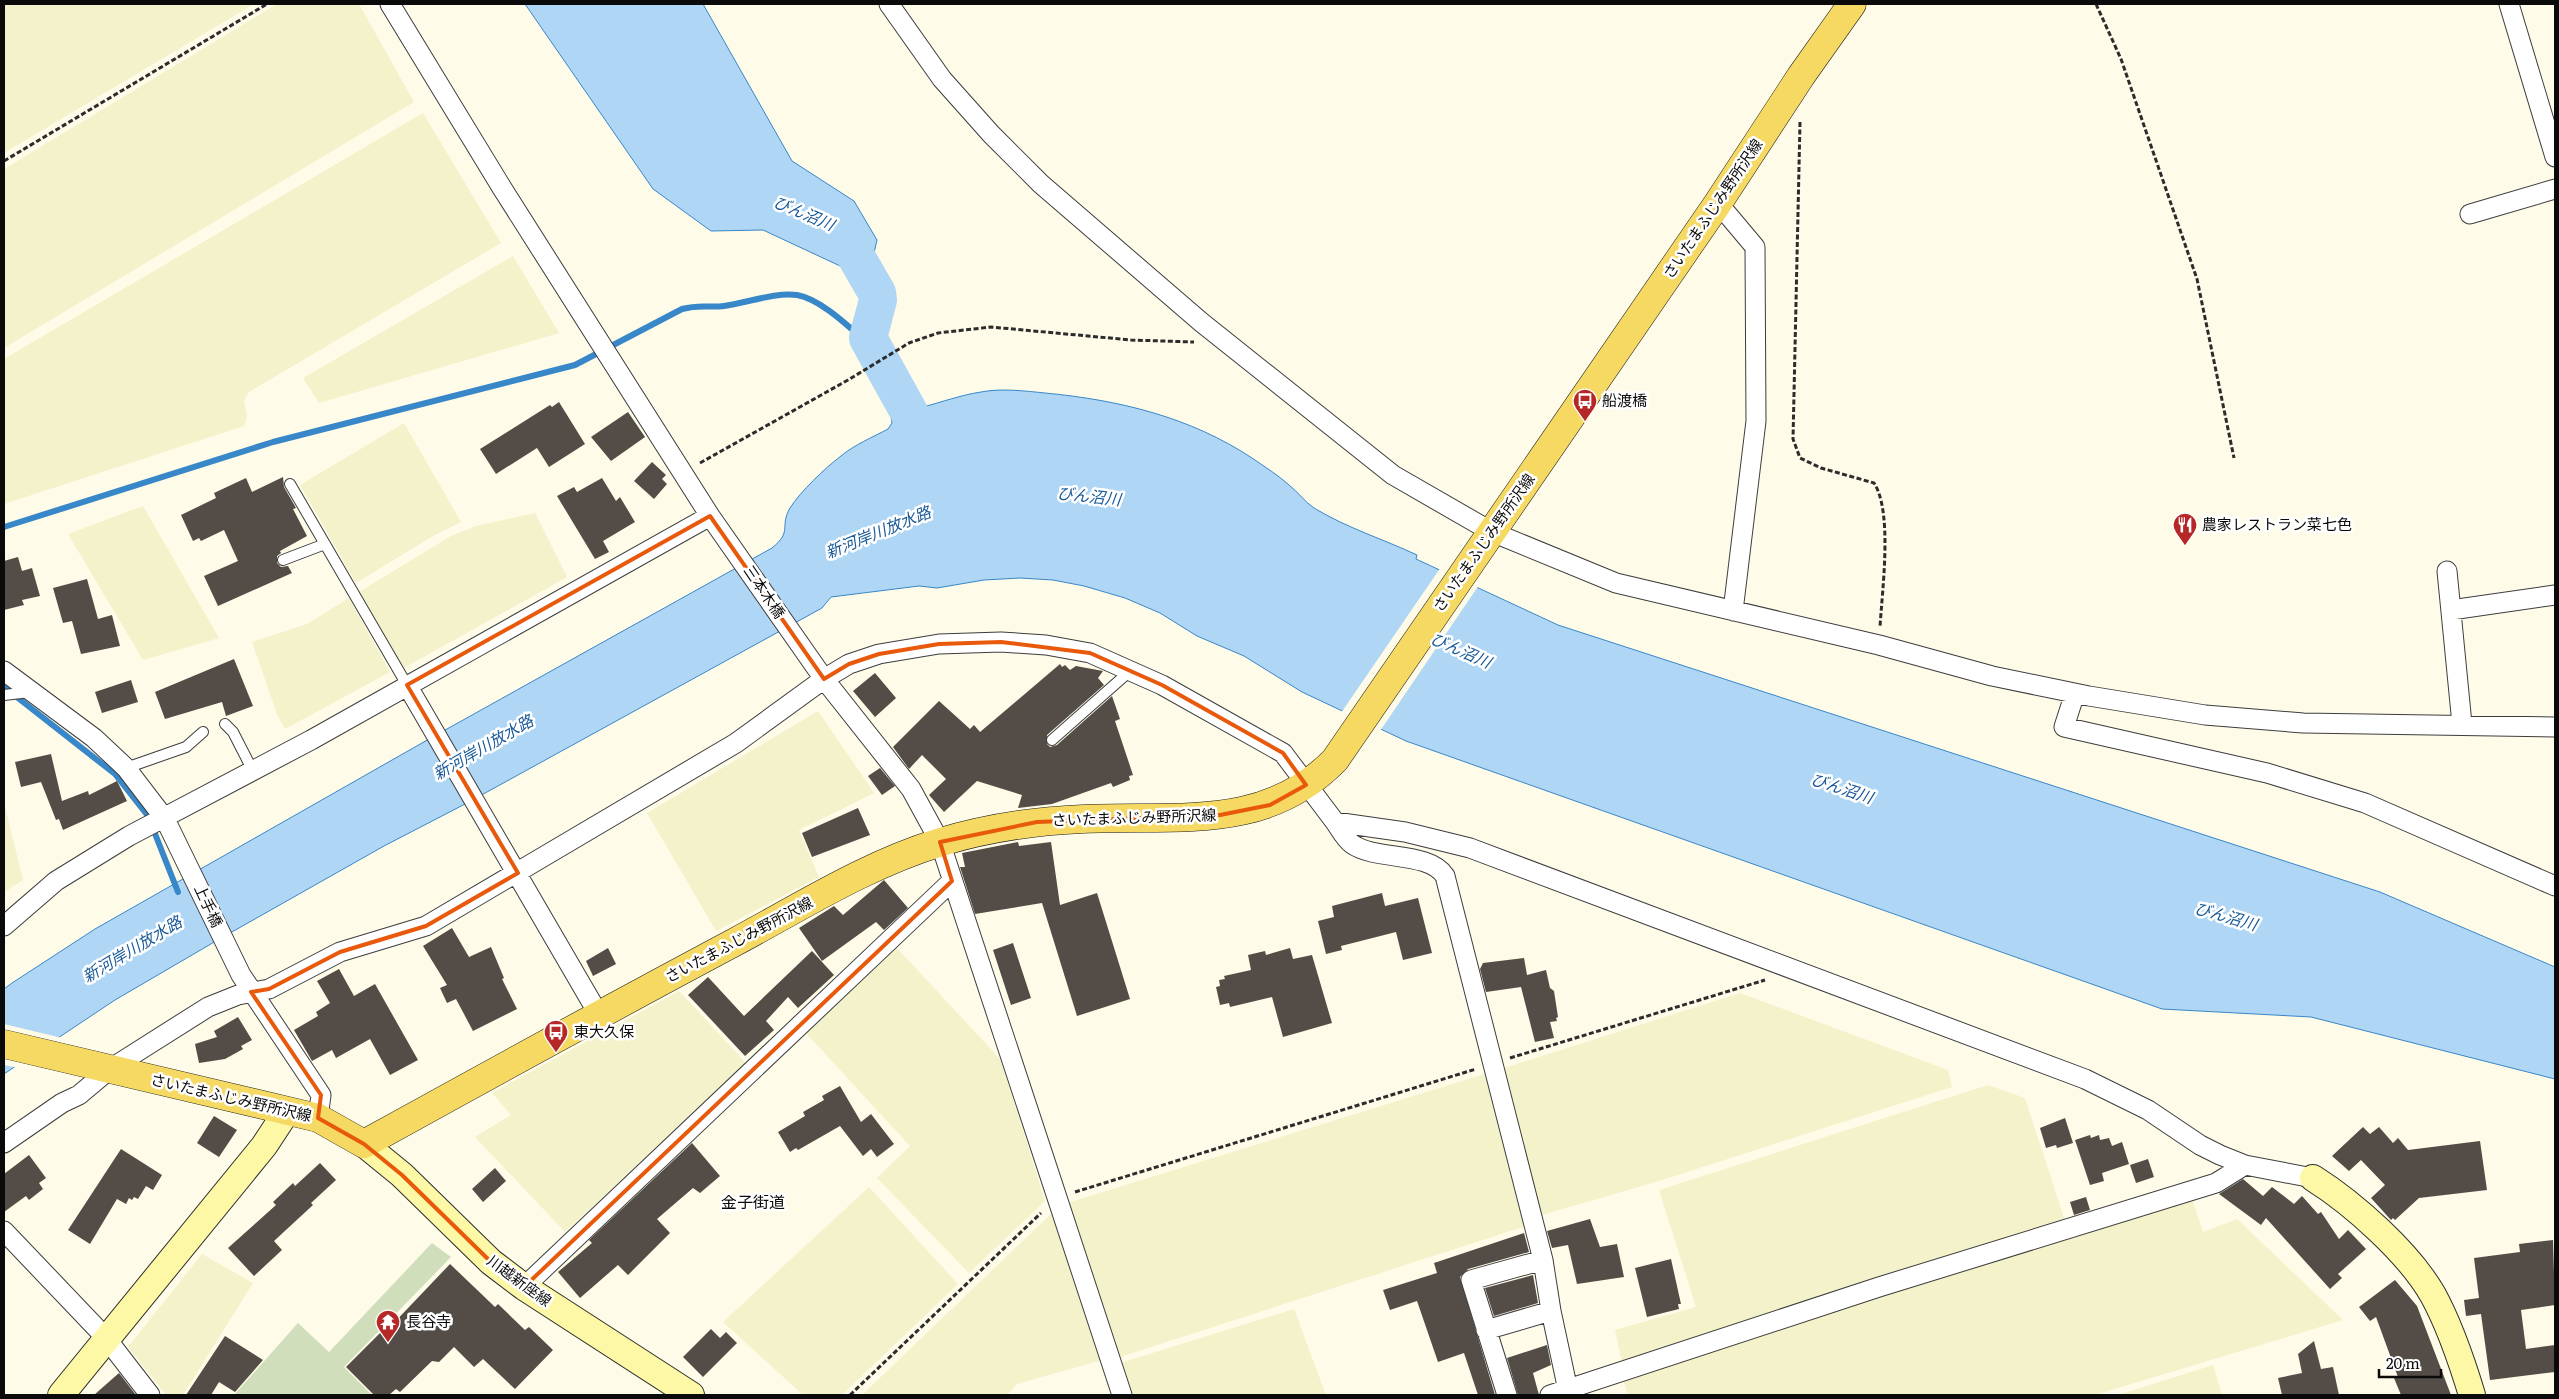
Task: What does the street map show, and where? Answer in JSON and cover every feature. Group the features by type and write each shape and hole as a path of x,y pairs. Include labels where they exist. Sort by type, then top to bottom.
{"main road":[{"name":"さいたまふじみ野所沢線","path":"4,1044 318,1118 364,1144 851,879 892,860 940,842 1036,822 1239,812 1270,804 1306,785 1335,760 1718,204 1801,76 1852,4"}],"street":[{"name":"三本木橋","path":"390,4 502,188 715,521 824,679 912,789 940,842 1122,1395"},
{"path":"890,4 942,79 991,134 1041,184 1222,338 1393,475 1489,535 1616,583 1879,645 1992,676 2075,693 2205,715 2293,722 2555,727"},
{"path":"2509,4 2555,157"},
{"path":"2470,214 2555,189"},
{"path":"1718,204 1755,247 1756,421 1732,611"},
{"path":"4,926 56,881 129,836 165,819 407,685 715,521"},
{"path":"2447,570 2462,724"},
{"path":"2451,610 2555,595"},
{"path":"4,1143 62,1103 79,1094 101,1067 208,1007 251,992 269,989 340,952 426,926 736,743 824,679 849,664 879,654 939,644 1001,642 1046,645 1090,653 1162,685 1283,752 1352,844 1365,850 1435,866 1445,876 1477,994 1492,1064 1543,1260 1551,1312 1569,1392"},
{"name":"上手橋","path":"4,671 94,738 126,768 165,819 240,975 321,1095 318,1118"},
{"path":"407,685 600,1015"},
{"path":"2075,693 2064,727 2267,773 2365,803 2555,886"},
{"path":"1335,822 1405,832 1470,848 2086,1079 2148,1110 2200,1145 2245,1165 2313,1178 2347,1202 2404,1256 2419,1274 2440,1307 2472,1395"},
{"path":"524,1287 952,881"},
{"path":"61,1395 268,1140 287,1110"},
{"name":"川越新座線","path":"364,1144 402,1175 491,1262 524,1287 691,1395"},
{"path":"1550,1395 1569,1392 1889,1284 2216,1183 2245,1165"},
{"path":"4,1231 106,1338 150,1395"},
{"path":"1508,1395 1471,1280 1543,1260"},
{"path":"1486,1330 1551,1312"}],"lane":[{"path":"290,484 407,685"},
{"path":"283,560 325,544"},
{"path":"1052,740 1130,671"},
{"path":"4,695 30,692"},
{"path":"225,724 233,732 253,770"},
{"path":"126,768 186,747 203,732"}],"path":[{"path":"4,161 266,4"},
{"path":"2096,4 2121,59 2197,279 2234,458"},
{"path":"1800,116 1793,439 1800,458 1821,468 1874,484 1881,494 1884,555 1879,645"},
{"path":"683,472 909,343 926,337 992,327 1132,340 1200,343 1222,338"},
{"path":"850,1395 1057,1197 1756,982 1802,972"}],"highlighted area":[{"path":"710,516 824,679 849,664 879,654 939,644 1001,642 1090,653 1162,685 1283,753 1306,785 1270,805 1220,815 1037,822 940,842 952,881 524,1287 491,1262 402,1175 364,1144 318,1118 321,1095 251,992 269,989 340,952 426,926 518,873 407,685"}],"green space":[{"path":"4,4 254,4 4,153"},
{"path":"277,4 359,4 414,102 4,348 4,169"},
{"path":"423,113 501,243 249,392 244,401 247,417 244,426 4,504 4,359"},
{"path":"513,256 559,333 319,403 303,378"},
{"path":"404,423 461,522 433,536 356,583 300,485"},
{"path":"143,506 219,638 143,660 68,534"},
{"path":"535,513 567,577 404,668 359,592 451,536 476,526"},
{"path":"349,598 390,672 285,729 277,714 252,642 307,624"},
{"path":"818,711 874,793 799,830 819,877 716,931 647,813"},
{"path":"4,803 23,880 4,892"},
{"path":"896,947 1001,1060 1045,1201 969,1273 877,1178 910,1146 805,1032"},
{"path":"679,991 746,1063 565,1232 475,1137 511,1115 492,1093"},
{"path":"1740,993 1948,1070 1952,1087 1659,1181 1542,1215 1501,1069"},
{"path":"1488,1073 1526,1226 1117,1358 1067,1203"},
{"path":"1988,1085 2025,1098 2066,1224 1623,1367 1615,1330 1696,1307 1659,1190"},
{"path":"869,1187 958,1284 842,1395 803,1395 723,1322"},
{"path":"2191,1196 2203,1232 2237,1219 2343,1320 2095,1395 1628,1395 1623,1379"},
{"path":"1054,1211 1102,1360 1017,1384 1007,1395 862,1395"},
{"path":"432,1243 451,1257 344,1367 372,1395 234,1395 298,1323 329,1352"},
{"path":"202,1254 253,1283 183,1395 166,1395 128,1347"},
{"path":"1294,1309 1326,1395 1128,1395 1117,1364"},
{"path":"2213,1365 2222,1395 2118,1395"}],"water":[{"path":"525,4 703,4 792,161 854,201 877,240 868,279 763,230 711,231 653,189"},
{"name":"新河岸川放水路","path":"888,368 905,399 911,396 923,407 974,393 1013,390 1100,400 1179,421 1228,444 1252,458 1285,481 1311,506 1327,515 1417,555 1416,559 1558,625 2380,892 2555,967 2555,1079 2311,1017 2162,1009 1406,741 1302,692 1244,656 1197,636 1160,613 1125,598 1084,586 1053,580 1020,578 984,580 937,588 919,586 831,597 822,608 467,803 384,846 216,941 115,1000 4,1074 4,989 12,983 95,929 429,739 772,548 784,533 787,514 790,508 806,488 846,452 888,429 892,423 890,408 894,406 880,373"}],"pier":[{"path":"1441,567 1479,585 1380,731 1341,713"},
{"path":"4,1024 62,1038 18,1068 4,1065"}],"building":[{"path":"559,402 585,444 549,467 537,448 496,474 480,449 550,405 552,407"},
{"path":"628,412 645,437 611,461 591,437"},
{"path":"652,462 666,475 662,479 667,484 654,499 634,481"},
{"path":"283,477 284,487 296,508 293,509 307,536 280,551 281,553 277,556 277,563 281,567 288,566 292,573 218,606 204,576 238,561 224,530 201,541 199,538 193,541 181,515 216,498 214,493 246,478 252,492"},
{"path":"602,478 616,501 620,497 635,522 603,541 609,552 595,559 557,496 574,487 577,492"},
{"path":"18,557 22,571 32,568 40,596 22,600 24,605 4,610 4,561"},
{"path":"87,579 98,619 112,615 120,646 81,654 72,621 63,623 53,588"},
{"path":"234,659 253,706 226,716 222,702 165,719 155,692"},
{"path":"1060,664 1062,667 1065,665 1070,670 1076,666 1103,671 1098,678 1104,685 1047,735 1047,744 1050,747 1057,745 1112,696 1120,719 1115,721 1133,775 1129,776 1130,780 1113,787 1111,783 1052,804 1018,808 1022,795 977,781 944,812 929,795 946,779 922,755 909,769 893,747 939,701 970,729 974,725 980,732"},
{"path":"875,673 896,698 875,717 853,691"},
{"path":"131,680 138,702 102,713 95,692"},
{"path":"51,754 62,801 88,791 89,795 117,781 127,801 63,830 59,819 56,820 41,782 21,787 15,762"},
{"path":"880,768 895,786 882,795 868,776"},
{"path":"858,808 870,835 812,857 802,833"},
{"path":"1018,842 1019,846 1051,842 1060,905 1097,893 1130,999 1077,1016 1042,903 975,914 960,867 965,867 962,853"},
{"path":"884,880 908,908 884,930 876,922 822,961 799,928 834,906 843,915"},
{"path":"1382,893 1385,906 1418,898 1432,953 1403,960 1396,932 1341,946 1342,950 1326,954 1318,921 1334,917 1332,906"},
{"path":"452,928 469,957 491,947 504,978 502,979 517,1009 473,1031 456,999 447,1003 440,988 447,985 423,946"},
{"path":"1013,943 1031,998 1011,1005 993,950"},
{"path":"608,948 616,964 593,976 586,961"},
{"path":"1290,948 1293,959 1312,955 1332,1023 1283,1037 1272,997 1230,1007 1229,1003 1220,1005 1216,987 1220,986 1219,980 1225,979 1224,976 1251,970 1248,955 1265,951 1266,955"},
{"path":"812,951 834,975 798,1008 788,997 766,1021 774,1030 745,1056 688,995 708,977 744,1016"},
{"path":"1524,958 1527,975 1546,970 1550,988 1554,991 1558,1017 1556,1018 1557,1021 1550,1022 1554,1038 1535,1042 1521,987 1486,992 1480,969 1483,963"},
{"path":"339,969 354,996 375,984 418,1060 390,1075 370,1039 336,1058 332,1050 312,1061 294,1030 318,1016 316,1012 330,1003 317,981"},
{"path":"238,1017 252,1040 241,1046 243,1049 225,1059 199,1063 195,1044 217,1037 214,1031"},
{"path":"840,1086 861,1122 871,1114 894,1144 877,1157 871,1149 863,1156 840,1126 798,1150 796,1148 790,1152 778,1132 805,1116 803,1112 824,1100 822,1096"},
{"path":"214,1116 237,1130 219,1157 197,1143"},
{"path":"2065,1118 2073,1143 2057,1148 2056,1145 2046,1148 2040,1128"},
{"path":"2363,1127 2370,1134 2379,1127 2393,1143 2398,1138 2408,1150 2480,1141 2487,1190 2419,1198 2395,1220 2393,1218 2391,1220 2371,1198 2385,1185 2361,1160 2349,1171 2332,1156"},
{"path":"2090,1135 2091,1138 2099,1135 2100,1140 2109,1138 2112,1146 2122,1142 2129,1164 2102,1173 2104,1181 2090,1185 2075,1140"},
{"path":"692,1143 720,1176 700,1193 693,1188 657,1219 670,1233 628,1275 618,1265 580,1298 558,1272 592,1243 589,1240"},
{"path":"121,1149 162,1175 153,1190 146,1186 138,1199 134,1197 132,1200 129,1198 126,1204 117,1199 90,1244 68,1230"},
{"path":"29,1155 46,1178 39,1183 43,1189 29,1200 26,1196 4,1212 4,1174"},
{"path":"2148,1159 2154,1177 2136,1183 2130,1165"},
{"path":"320,1163 336,1180 311,1203 313,1205 274,1241 282,1250 254,1276 228,1248 276,1205 273,1202 293,1183 295,1186"},
{"path":"495,1168 506,1181 483,1202 472,1189"},
{"path":"2243,1179 2263,1196 2272,1187 2294,1204 2302,1196 2318,1214 2321,1212 2339,1239 2348,1230 2366,1249 2338,1274 2342,1278 2330,1289 2266,1218 2261,1225 2219,1194"},
{"path":"2086,1197 2090,1210 2074,1215 2070,1202"},
{"path":"1590,1219 1600,1247 1617,1244 1624,1277 1577,1284 1568,1245 1552,1248 1547,1231"},
{"path":"1524,1233 1529,1252 1468,1269 1460,1277 1495,1395 1478,1395 1464,1353 1438,1362 1417,1301 1390,1310 1383,1290 1437,1273 1434,1263"},
{"path":"2553,1240 2555,1305 2521,1310 2526,1349 2555,1345 2555,1372 2490,1380 2481,1314 2466,1316 2464,1300 2479,1298 2474,1258 2520,1252 2519,1244"},
{"path":"1671,1259 1681,1304 1678,1304 1679,1309 1647,1317 1635,1268"},
{"path":"450,1264 495,1307 498,1304 525,1330 529,1327 553,1350 515,1389 483,1359 474,1367 454,1347 439,1362 432,1361 400,1392 396,1389 389,1395 374,1395 346,1367 388,1325 390,1327"},
{"path":"1533,1275 1538,1303 1494,1316 1485,1288"},
{"path":"2395,1280 2417,1306 2451,1395 2401,1395 2394,1378 2398,1377 2376,1317 2370,1321 2359,1307"},
{"path":"711,1329 720,1338 726,1332 737,1343 703,1377 683,1357"},
{"path":"225,1336 263,1360 235,1392 219,1382 211,1395 186,1395"},
{"path":"2314,1341 2321,1369 2333,1367 2339,1395 2282,1395 2278,1378 2302,1373 2298,1354"},
{"path":"1547,1345 1551,1365 1533,1373 1539,1395 1518,1395 1507,1358"},
{"path":"119,1373 136,1395 94,1395"}],"waterway":[{"name":"びん沼川","path":"843,234 877,293 878,300 868,338 910,414"},
{"path":"4,527 273,442 575,365 682,309 699,306 724,306 770,296 797,295 806,297 824,307 864,340 868,338"},
{"path":"4,687 115,774 148,816 178,892"}],"place":[{"name":"船渡橋","path":"1585,422"},
{"name":"農家レストラン菜七色","path":"2185,546"},
{"name":"東大久保","path":"556,1053"},
{"name":"長谷寺","path":"388,1343"}],"district":[{"name":"金子街道","path":"753,1202"}]}
